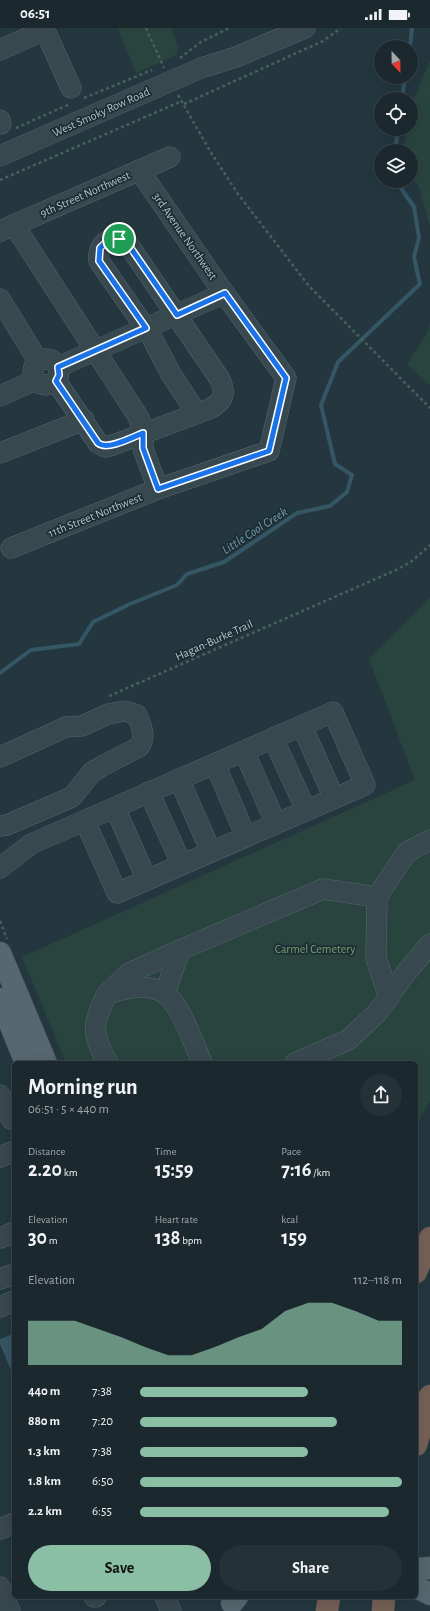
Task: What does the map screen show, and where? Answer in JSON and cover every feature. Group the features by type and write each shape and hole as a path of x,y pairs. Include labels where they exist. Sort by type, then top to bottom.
{"highway":[{"path":"418,1267 430,1238"},
{"path":"418,1438 430,1396"}],"main road":[{"path":"0,954 45,1061"},
{"path":"2,1009 25,1061"},
{"path":"418,1569 430,1568"},
{"path":"418,1587 430,1594"}],"street":[{"name":"West Smoky Row Road","path":"0,156 167,71 201,68 236,57 269,33 305,28"},
{"path":"0,50 45,29 75,97"},
{"name":"9th Street Northwest","path":"7,228 170,157"},
{"name":"3rd Avenue Northwest","path":"140,170 286,378 269,451"},
{"path":"7,228 96,350 139,418 143,433 143,448 158,489"},
{"path":"57,374 98,443 104,446 197,414 216,406 224,397 223,385 219,378 128,244 119,239 108,240 100,248 99,261 146,328 171,374 197,414"},
{"path":"0,299 44,385 51,384 57,374 96,350 225,293"},
{"path":"0,396 37,370"},
{"path":"0,453 84,420"},
{"name":"11th Street Northwest","path":"11,548 158,489 269,451"},
{"path":"0,757 66,728 82,726 116,712 125,711 136,715 144,734 143,742 140,747 92,772 72,797 7,825 0,825"},
{"path":"0,868 32,844 149,792 333,712 365,785 117,894 84,821"},
{"path":"302,726 334,798"},
{"path":"273,738 306,810"},
{"path":"244,751 276,824"},
{"path":"215,764 246,837"},
{"path":"179,779 211,852"},
{"path":"149,792 182,865"},
{"path":"115,808 147,880"},
{"path":"389,998 376,958 377,897 407,852 430,840"},
{"path":"107,1061 96,1042 96,1015 107,994 129,973 324,889 377,897"},
{"path":"300,1061 348,1040 377,1014 430,944"},
{"path":"165,993 180,950"},
{"path":"107,994 122,989 141,987 165,993 183,1016 201,1061"},
{"path":"0,1095 8,1120"},
{"path":"0,1157 12,1152"},
{"path":"0,1238 12,1233"},
{"path":"0,1279 12,1275"},
{"path":"0,1307 12,1302"},
{"path":"0,1529 12,1524"},
{"path":"0,1587 10,1611"},
{"path":"166,1599 171,1611"}],"path":[{"path":"146,28 183,102 210,151 261,225 309,286 348,328 430,408"},
{"path":"179,59 201,42 229,28"},
{"path":"0,180 323,41 341,28"},
{"path":"5,124 75,97 167,71"},
{"name":"Hagan-Burke Trail","path":"105,698 396,570 412,561 430,545"}],"green space":[{"path":"118,28 171,28 178,46 177,55 136,73"},
{"path":"430,61 430,226 418,186 418,144 404,144 406,136 418,136 417,92"},
{"path":"430,321 430,385 407,365 428,331"},
{"name":"Carmel Cemetery","path":"430,597 430,1102 418,1122 418,1061 65,1061 22,957 415,780 369,659"}],"water":[{"path":"12,1334 12,1373 0,1344 0,1339"}],"waterway":[{"name":"Little Cool Creek","path":"411,40 412,28"},
{"name":"Little Cool Creek","path":"403,92 404,84"},
{"name":"Little Cool Creek","path":"396,144 397,136"},
{"name":"Little Cool Creek","path":"0,673 31,650 79,644 93,622 130,604 177,585 187,574 224,562 297,513 330,506 347,492 352,475 335,464 321,405 338,362 420,284 414,257 419,238 414,207 401,188"}],"route":[{"path":"113,238 119,239 128,244 177,315 225,293 286,378 269,451 158,489 143,448 143,433 108,446 98,443 66,393 56,381 60,371 58,367 146,328 139,321 99,261 98,252 103,244 113,238"}]}
